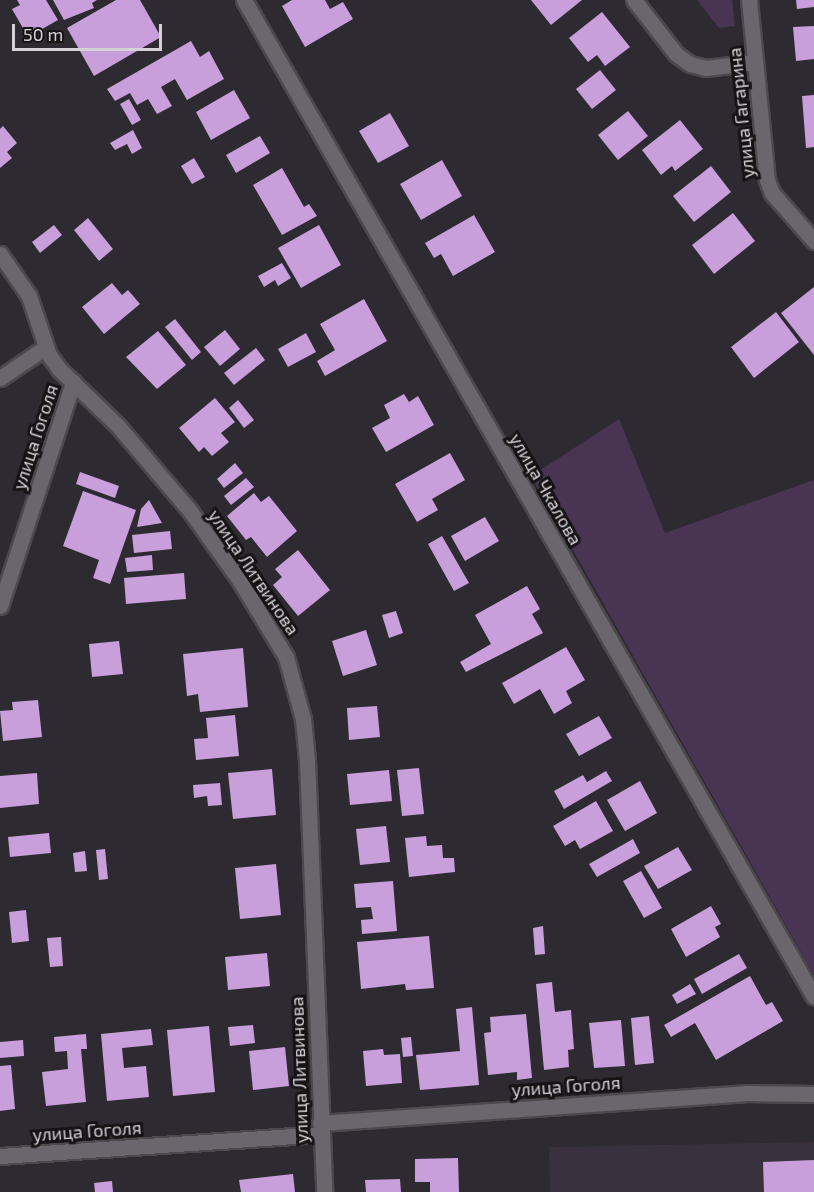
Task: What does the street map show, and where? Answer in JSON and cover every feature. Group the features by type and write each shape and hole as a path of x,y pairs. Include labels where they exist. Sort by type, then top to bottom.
{"street":[{"name":"улица Чкалова","path":"244,0 814,997"},
{"path":"634,0 676,54 690,64 706,68 755,62"},
{"name":"улица Гагарина","path":"749,0 769,187 814,241"},
{"name":"улица Литвинова","path":"0,254 29,296 46,347 59,369 135,445 190,512 240,581 286,657 303,719 307,760 324,1192"},
{"name":"улица Гоголя","path":"0,378 46,347"},
{"name":"улица Гоголя","path":"0,606 73,382"},
{"name":"улица Гоголя","path":"0,1156 745,1093 814,1094"}],"shaded area":[{"path":"697,0 732,0 735,26 719,28"},
{"path":"619,419 665,533 814,480 814,975 531,476"},
{"path":"814,1142 814,1192 550,1192 549,1147"}],"building":[{"path":"17,0 46,0 58,20 28,37 12,9 20,5"},
{"path":"53,0 97,0 92,3 94,8 64,20"},
{"path":"116,0 140,0 161,37 94,76 67,28"},
{"path":"292,0 325,0 330,9 343,2 353,19 305,47 282,6"},
{"path":"531,0 582,0 551,25"},
{"path":"796,0 814,0 814,7 797,9"},
{"path":"602,12 630,47 605,66 597,55 588,62 569,38"},
{"path":"814,26 814,59 796,61 793,27"},
{"path":"191,41 200,57 209,51 224,79 187,100 175,79 161,87 172,106 157,114 148,99 137,105 130,93 115,101 107,89"},
{"path":"600,70 616,90 592,109 576,89"},
{"path":"234,90 250,118 211,140 196,112"},
{"path":"814,95 814,147 806,148 802,96"},
{"path":"129,99 141,120 132,125 120,104"},
{"path":"628,111 648,136 618,160 598,135"},
{"path":"390,113 409,146 378,163 359,131"},
{"path":"680,120 703,149 675,171 672,166 661,175 642,150"},
{"path":"3,126 17,143 7,152 12,158 0,168 0,129"},
{"path":"133,130 142,148 132,154 127,144 115,150 110,143"},
{"path":"260,136 270,153 236,173 226,155"},
{"path":"194,158 205,177 192,184 181,166"},
{"path":"442,160 462,196 421,220 400,184"},
{"path":"711,166 731,192 694,222 673,196"},
{"path":"282,168 304,207 309,204 317,216 282,235 253,185"},
{"path":"733,213 755,241 714,274 692,245"},
{"path":"474,215 495,252 453,276 441,254 434,258 425,243"},
{"path":"88,218 113,249 99,261 74,230"},
{"path":"54,225 62,235 40,253 32,242"},
{"path":"319,225 341,265 301,288 278,248"},
{"path":"282,263 291,278 278,286 275,280 264,287 258,276"},
{"path":"112,283 122,295 128,290 140,304 104,334 82,307"},
{"path":"814,287 814,355 781,313"},
{"path":"364,299 387,341 325,376 317,361 335,350 320,324"},
{"path":"776,312 799,342 754,378 731,347"},
{"path":"175,319 201,352 192,360 165,327"},
{"path":"225,330 240,349 220,366 204,347"},
{"path":"158,331 186,365 157,389 126,357"},
{"path":"306,333 316,352 288,367 278,349"},
{"path":"256,348 265,360 234,385 224,373"},
{"path":"404,394 409,402 418,396 434,425 386,452 372,428 390,418 384,405"},
{"path":"215,398 235,422 221,433 229,442 212,456 204,447 199,452 179,428"},
{"path":"238,400 254,420 244,428 229,408"},
{"path":"450,453 465,480 432,499 438,510 417,522 395,484"},
{"path":"235,463 243,473 224,488 217,479"},
{"path":"80,472 119,486 115,498 76,484"},
{"path":"246,478 254,487 231,505 224,496"},
{"path":"83,491 136,510 110,584 93,578 99,560 63,546"},
{"path":"254,493 261,502 269,496 297,531 267,557 251,537 246,540 227,516"},
{"path":"149,500 162,523 137,527 141,509"},
{"path":"485,517 499,541 465,561 451,536"},
{"path":"170,531 172,549 134,553 132,535"},
{"path":"442,536 469,583 454,591 428,544"},
{"path":"298,550 330,590 298,616 273,585 282,577 275,569"},
{"path":"152,555 153,570 127,572 125,558"},
{"path":"184,573 186,599 126,604 124,578"},
{"path":"527,586 540,609 532,614 543,633 466,672 460,662 491,644 475,615"},
{"path":"396,611 403,633 389,638 382,615"},
{"path":"366,630 377,665 343,676 332,641"},
{"path":"119,641 123,674 92,677 89,644"},
{"path":"566,647 585,680 566,691 572,703 554,714 540,689 514,704 502,683"},
{"path":"243,648 248,707 200,712 198,694 187,696 183,654"},
{"path":"38,700 42,737 3,741 0,711 13,710 12,702"},
{"path":"377,706 380,737 349,740 347,708"},
{"path":"235,715 239,756 196,760 194,739 208,738 206,718"},
{"path":"599,716 612,738 579,756 566,734"},
{"path":"419,768 424,814 402,816 397,770"},
{"path":"272,769 276,815 233,819 228,773"},
{"path":"389,770 392,801 350,805 347,774"},
{"path":"606,771 612,781 564,809 554,791 583,775 587,782"},
{"path":"37,773 39,804 0,808 0,776"},
{"path":"640,781 657,813 625,831 607,800"},
{"path":"220,783 222,805 208,806 207,796 194,798 193,785"},
{"path":"596,801 613,831 580,849 575,840 565,846 553,826"},
{"path":"386,826 390,862 360,865 356,829"},
{"path":"49,833 51,853 10,857 8,837"},
{"path":"426,836 427,846 442,845 443,858 454,858 455,872 409,877 405,838"},
{"path":"633,839 640,853 597,877 589,864"},
{"path":"678,847 692,870 658,889 644,866"},
{"path":"105,849 108,879 99,880 96,850"},
{"path":"85,851 87,871 75,872 73,853"},
{"path":"276,864 281,915 240,919 235,868"},
{"path":"641,871 662,908 644,918 623,881"},
{"path":"393,881 397,931 362,934 361,920 373,919 371,907 356,908 354,884"},
{"path":"711,906 721,924 715,927 720,937 686,957 671,929"},
{"path":"26,910 29,941 12,943 9,912"},
{"path":"543,926 545,954 535,955 533,928"},
{"path":"429,936 434,988 406,990 405,984 361,989 357,942"},
{"path":"61,937 63,966 50,967 47,938"},
{"path":"267,953 270,986 228,990 225,957"},
{"path":"739,954 747,968 702,994 694,979"},
{"path":"750,976 766,1005 772,1002 783,1021 716,1060 695,1023 671,1037 664,1025"},
{"path":"552,982 555,1012 571,1010 574,1049 568,1050 569,1067 544,1070 536,984"},
{"path":"690,984 696,994 677,1004 672,995"},
{"path":"472,1007 479,1085 420,1090 416,1055 460,1051 456,1009"},
{"path":"526,1014 532,1078 517,1080 517,1072 488,1075 484,1033 491,1032 490,1017"},
{"path":"649,1016 654,1063 635,1065 631,1018"},
{"path":"621,1020 625,1066 594,1068 589,1023"},
{"path":"253,1025 255,1043 230,1046 228,1027"},
{"path":"209,1026 215,1092 173,1096 167,1030"},
{"path":"151,1029 153,1045 122,1048 124,1068 146,1066 149,1097 107,1101 101,1034"},
{"path":"86,1034 87,1049 81,1049 86,1102 46,1106 42,1072 68,1069 67,1051 55,1052 54,1037"},
{"path":"411,1037 413,1056 403,1057 401,1038"},
{"path":"23,1040 24,1056 0,1058 0,1042"},
{"path":"285,1047 289,1086 253,1090 249,1051"},
{"path":"383,1049 384,1055 400,1054 402,1083 366,1086 363,1051"},
{"path":"11,1065 15,1109 0,1111 0,1066"},
{"path":"458,1158 459,1192 430,1192 430,1182 415,1182 415,1159"},
{"path":"814,1160 814,1192 764,1192 763,1162"},
{"path":"293,1174 295,1192 241,1192 239,1180"},
{"path":"400,1179 401,1192 366,1192 365,1180"},
{"path":"112,1181 113,1192 95,1192 94,1183"}]}
